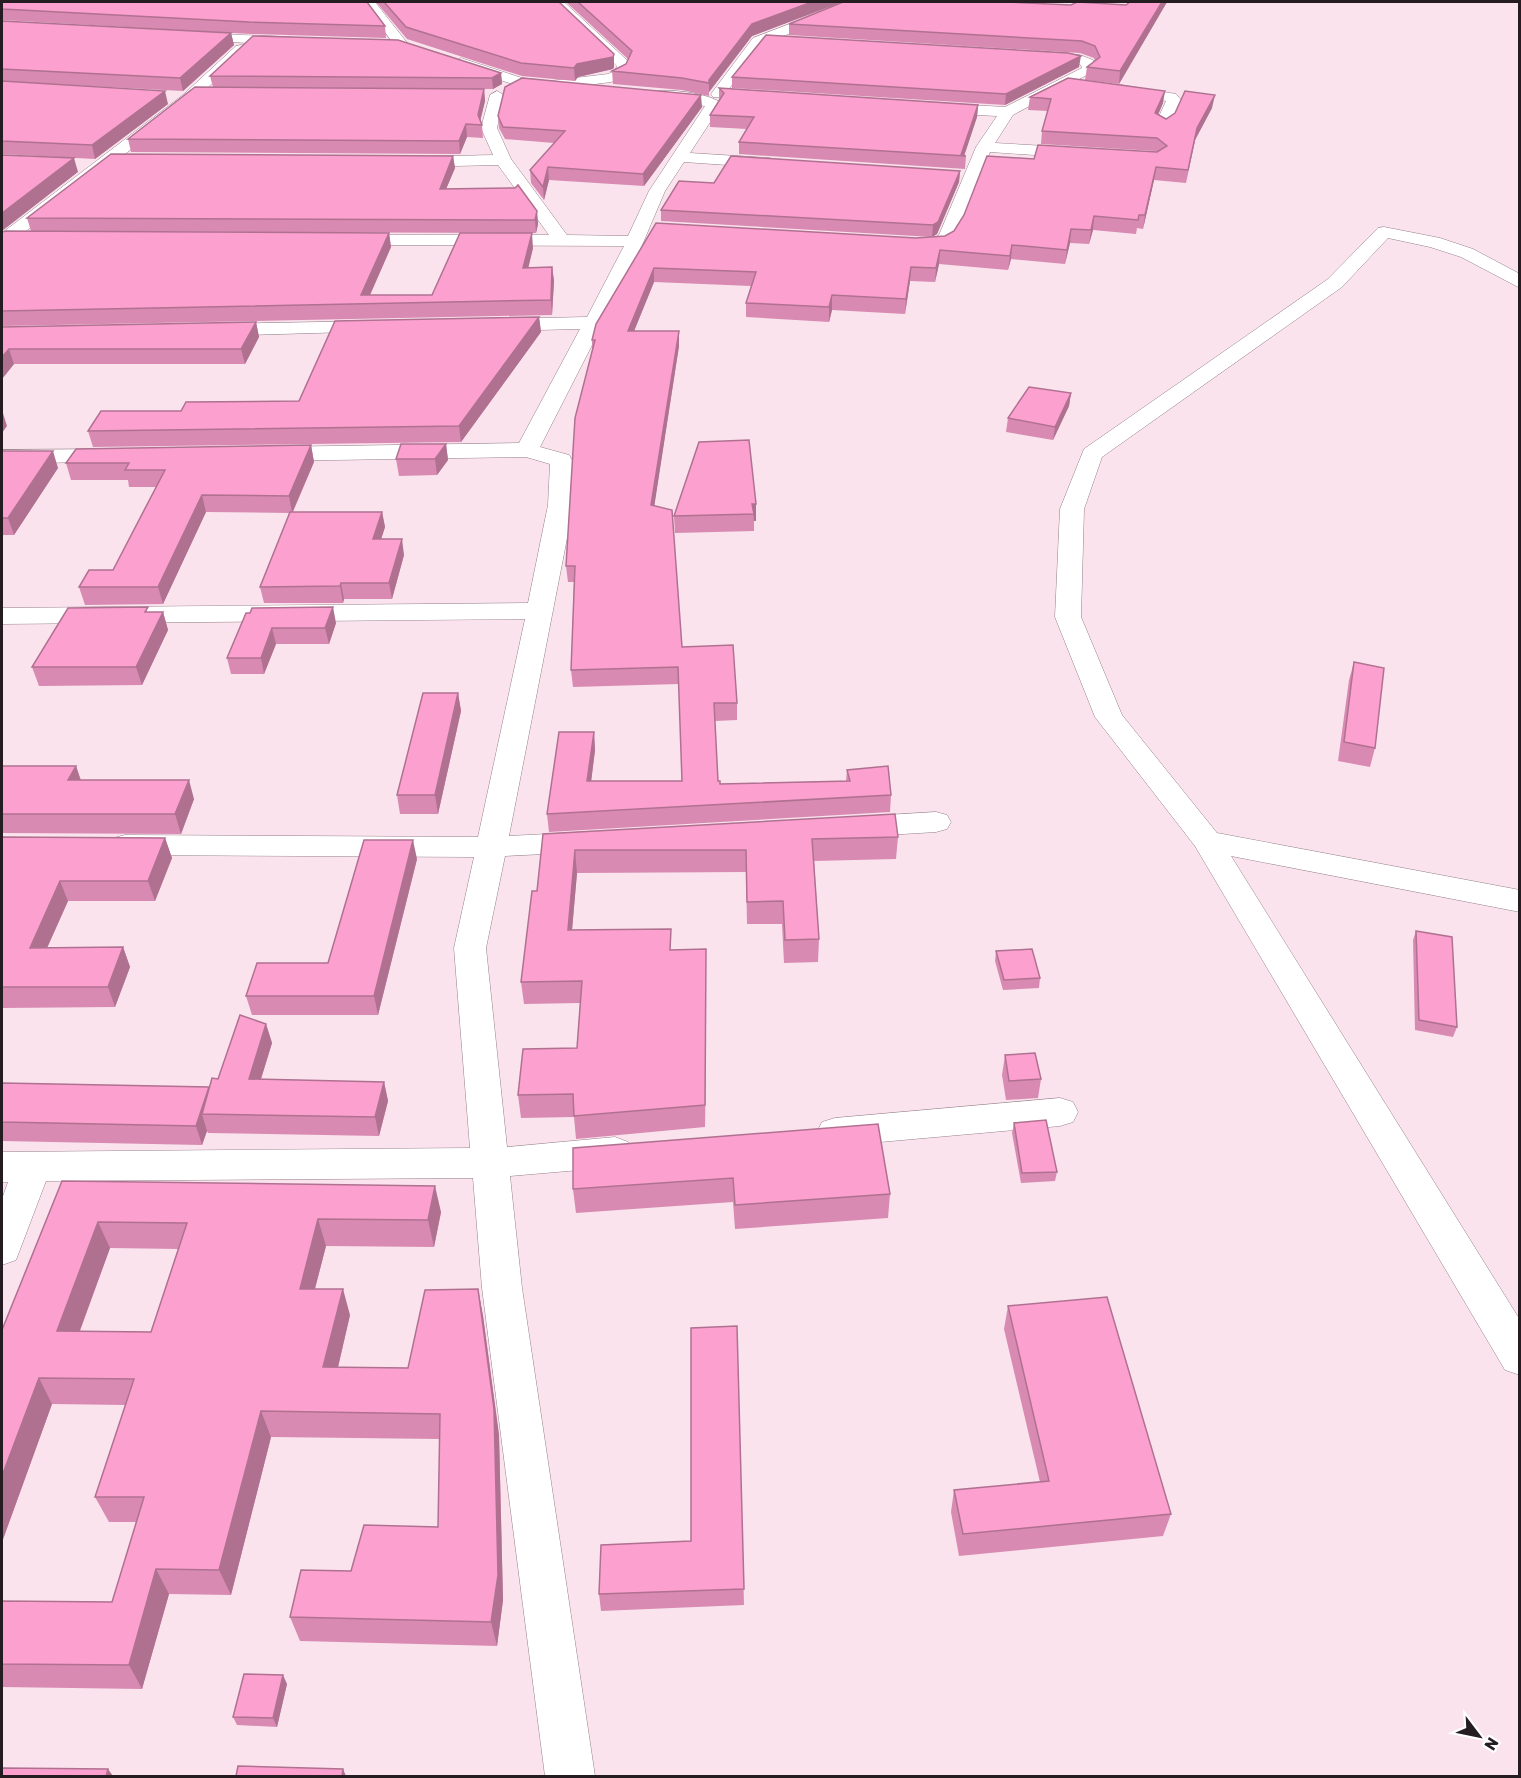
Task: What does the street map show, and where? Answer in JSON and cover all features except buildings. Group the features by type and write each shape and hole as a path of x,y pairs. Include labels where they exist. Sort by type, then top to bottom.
{"street":[{"path":"369,2 409,48 501,91 611,78 621,73 624,65 557,2"},
{"path":"527,450 594,323 646,232 678,157 758,41 857,2"},
{"path":"179,36 309,42"},
{"path":"4,240 190,95 250,40"},
{"path":"758,41 794,42"},
{"path":"892,244 930,245 947,238 984,147 1007,112 1089,70 1088,63 1080,59 1020,54"},
{"path":"1064,83 1171,97 1174,101 1162,125"},
{"path":"549,86 690,98 764,97"},
{"path":"501,91 489,128 503,160 562,241"},
{"path":"164,96 216,93"},
{"path":"914,107 1007,112"},
{"path":"984,147 1098,154"},
{"path":"678,157 784,164"},
{"path":"77,165 133,159"},
{"path":"390,162 503,160"},
{"path":"950,174 973,176"},
{"path":"325,239 562,241 646,232"},
{"path":"1520,282 1467,253 1434,242 1384,232 1335,283 1092,454 1072,509 1068,617 1109,717 1207,841 1520,1357"},
{"path":"4,240 29,238"},
{"path":"476,325 594,323"},
{"path":"191,330 393,327"},
{"path":"252,454 527,450 561,460 564,486 537,611 535,640 470,948 502,1288 570,1776"},
{"path":"2,457 133,455"},
{"path":"2,616 537,611"},
{"path":"831,828 936,822"},
{"path":"97,845 491,847 608,840"},
{"path":"1207,841 1520,901"},
{"path":"798,1136 1060,1112"},
{"path":"2,1249 17,1167 489,1163 643,1149"}]}
